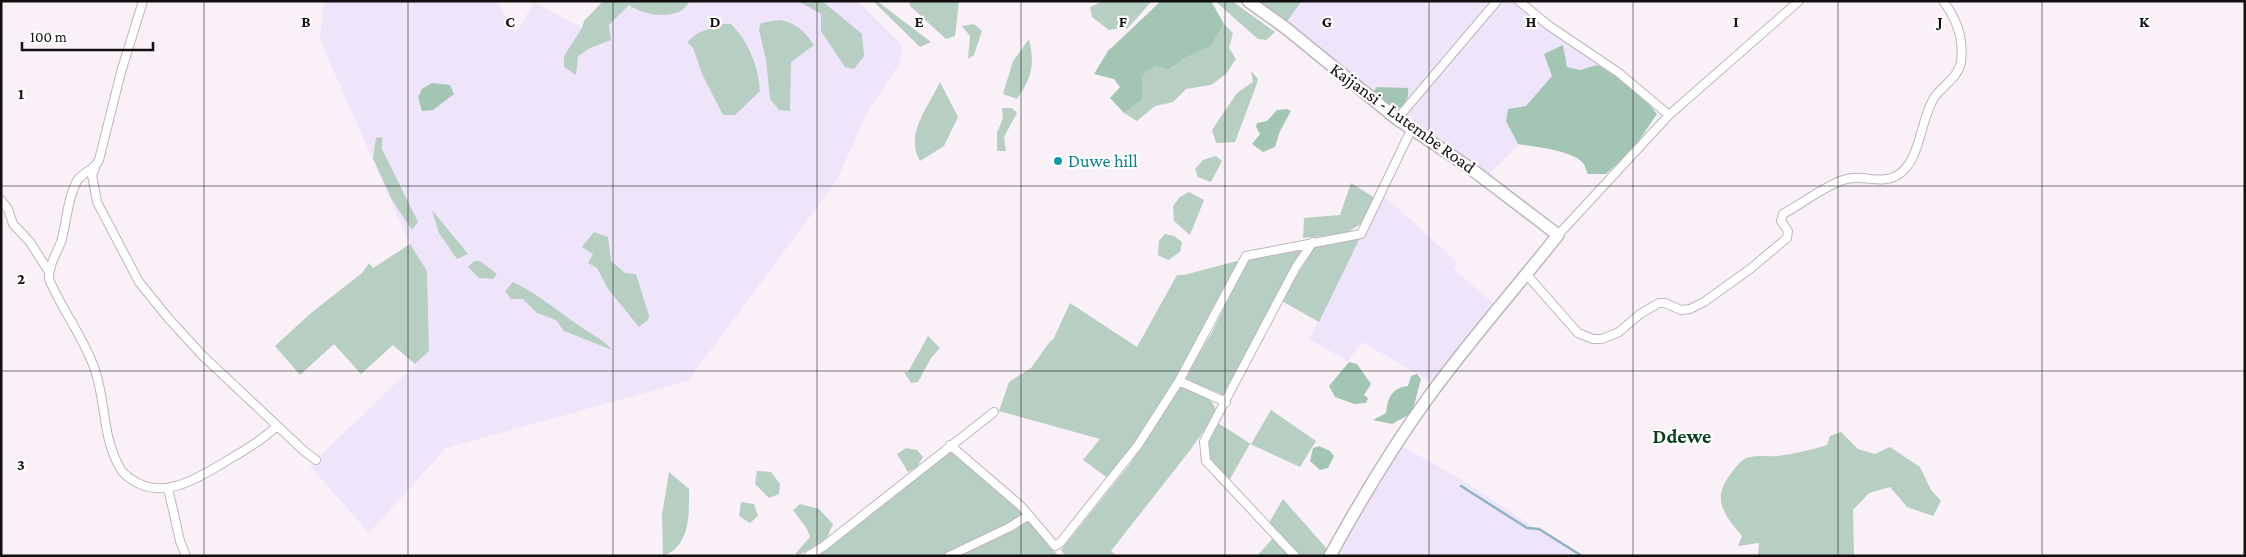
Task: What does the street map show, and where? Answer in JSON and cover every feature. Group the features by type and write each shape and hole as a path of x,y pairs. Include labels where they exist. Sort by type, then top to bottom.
{"street":[{"path":"143,1 134,26 99,160 92,175 97,202 139,282 169,319 204,356 277,426 316,460"},
{"name":"Kajjansi - Lutembe Road","path":"1248,1 1287,29 1397,119 1470,168 1558,235"},
{"path":"1397,119 1497,1"},
{"path":"1519,1 1548,25 1619,73 1669,115"},
{"path":"1330,556 1360,502 1431,394 1473,339 1558,235 1669,115 1799,1"},
{"path":"1526,275 1578,333 1593,340 1602,340 1619,332 1640,314 1659,303 1665,303 1681,310 1690,309 1704,302 1750,269 1787,238 1788,231 1781,221 1783,214 1844,179 1883,180 1894,178 1901,173 1916,148 1934,98 1958,71 1961,61 1960,32 1943,1"},
{"path":"950,445 1029,514 1055,546 1060,543 1124,465 1178,381 1246,256 1362,234 1412,128"},
{"path":"49,272 60,242 74,187 80,178 95,168"},
{"path":"1,200 8,209 13,224 30,242 49,272 52,287 94,368 101,391 105,429 121,470 138,484 149,487 168,488 187,483 260,442 277,426"},
{"path":"1295,556 1206,461 1204,441 1296,266 1313,242"},
{"path":"1178,381 1226,402"},
{"path":"808,556 867,513 950,445 994,412"},
{"path":"168,488 180,541 186,556"},
{"path":"949,556 1010,527 1029,514"}],"shaded area":[{"path":"324,1 497,1 516,33 534,2 582,28 611,40 609,25 629,5 635,10 680,12 690,1 858,1 896,39 903,49 899,64 866,114 837,180 688,381 446,448 369,533 310,466 429,351 427,271 410,244 320,40"},
{"path":"1302,1 1490,1 1484,11 1409,102 1398,111 1285,24"},
{"path":"1515,2 1537,21 1576,47 1597,65 1488,175 1474,162 1402,118 1491,12 1500,4"},
{"path":"1383,195 1457,262 1454,269 1495,305 1433,383 1362,342 1348,361 1309,339"},
{"path":"1402,446 1457,477 1579,556 1337,556"}],"green space":[{"path":"603,1 690,1 680,11 666,15 646,13 629,5 609,25 611,40 590,48 578,56 576,75 564,67 564,56 582,28 584,21"},
{"path":"798,1 822,1 862,34 864,56 854,69 845,67 821,31 821,14"},
{"path":"873,1 877,1 931,42 920,47"},
{"path":"910,1 959,1 955,36 946,39 910,6"},
{"path":"1103,1 1152,1 1127,29 1109,30 1092,17 1090,7"},
{"path":"1161,1 1211,1 1224,24 1210,47 1187,57 1168,70 1155,66 1142,76 1142,100 1124,113 1110,98 1120,87 1114,79 1094,74 1108,51"},
{"path":"1215,1 1232,1 1275,32 1266,40 1258,39"},
{"path":"1253,1 1302,1 1285,24"},
{"path":"779,20 800,28 814,45 791,62 790,111 779,110 770,99 766,60 759,30 761,23"},
{"path":"721,24 731,24 743,39 752,55 759,82 760,91 735,115 723,115 703,76 693,48 687,42 698,33"},
{"path":"974,24 982,31 974,55 968,59 970,36 962,26"},
{"path":"1224,24 1233,33 1229,48 1236,59 1226,74 1211,85 1186,89 1173,102 1155,106 1137,121 1124,113 1142,100 1142,76 1155,66 1168,70 1187,57 1210,47"},
{"path":"1029,39 1032,56 1031,70 1026,84 1017,99 1003,94 1013,61"},
{"path":"1563,45 1567,67 1580,70 1597,65 1607,70 1631,85 1657,114 1633,149 1606,174 1588,174 1583,163 1562,152 1518,144 1506,121 1508,109 1526,106 1552,76 1544,54"},
{"path":"1251,71 1258,79 1235,142 1216,143 1212,130 1237,93 1253,82"},
{"path":"940,82 958,117 944,146 920,161 916,151 916,131"},
{"path":"432,83 450,85 454,94 433,110 422,111 418,97 422,89"},
{"path":"1377,87 1408,88 1406,102 1395,110 1380,101 1373,92"},
{"path":"1002,108 1012,108 1017,113 1004,137 1006,151 997,151 997,133 1003,118"},
{"path":"1287,109 1291,111 1280,131 1275,147 1263,152 1252,144 1260,134 1256,127 1257,123 1267,121 1277,110"},
{"path":"382,137 382,149 418,222 412,230 392,200 373,158 376,138"},
{"path":"1216,156 1222,161 1211,182 1198,177 1195,169 1203,160"},
{"path":"1351,183 1375,198 1362,223 1345,234 1303,238 1304,218 1340,215"},
{"path":"1189,192 1204,200 1190,235 1174,221 1173,206 1180,197"},
{"path":"432,210 468,254 457,259 439,233"},
{"path":"594,232 608,237 611,261 625,273 636,274 649,316 648,320 639,327 608,289 597,268 588,263 593,254 582,247"},
{"path":"1165,234 1174,236 1182,242 1180,252 1168,260 1158,255 1159,241"},
{"path":"1360,238 1319,322 1282,301 1314,247"},
{"path":"410,244 427,271 429,351 415,364 393,345 361,374 334,344 300,375 275,346 311,313 362,273 369,263 373,268"},
{"path":"1304,250 1223,395 1187,380 1185,377 1212,332 1246,263 1253,256"},
{"path":"474,261 480,261 497,274 493,279 479,278 468,267"},
{"path":"1237,261 1238,264 1183,370 1147,426 1109,479 1083,460 1100,439 999,411 1009,382 1031,368 1051,340 1053,340 1070,303 1137,347 1177,275 1184,275"},
{"path":"513,282 538,296 600,339 612,350 564,331 556,320 537,313 523,299 511,299 505,291"},
{"path":"928,336 940,348 931,358 918,382 911,383 904,372 908,372"},
{"path":"1349,362 1357,364 1371,384 1364,395 1368,398 1366,403 1354,404 1335,397 1329,386"},
{"path":"1417,374 1421,379 1412,413 1392,424 1373,420 1386,413 1388,403 1394,391 1408,386 1411,376"},
{"path":"1184,386 1209,399 1215,407 1216,413 1191,449 1111,551 1117,556 1065,556 1061,550 1130,464 1176,390"},
{"path":"1271,410 1316,441 1300,467 1250,444 1230,479 1210,457 1207,446 1211,433 1218,423 1251,444"},
{"path":"1841,432 1858,449 1875,454 1890,447 1920,467 1931,490 1941,501 1933,516 1907,507 1890,487 1869,493 1853,510 1854,556 1758,556 1759,543 1738,546 1742,536 1730,521 1722,507 1721,500 1724,484 1737,465 1751,457 1777,456 1827,445 1830,436"},
{"path":"1319,446 1330,451 1334,456 1328,468 1320,470 1310,461 1313,448"},
{"path":"906,448 917,450 923,457 917,467 908,472 897,454"},
{"path":"950,452 958,455 1025,513 996,531 944,556 816,556 937,460"},
{"path":"757,471 771,472 780,484 779,494 769,498 755,484"},
{"path":"669,472 689,489 689,508 684,537 679,545 663,556 662,515"},
{"path":"1283,499 1328,550 1324,556 1299,556 1269,523"},
{"path":"741,502 754,504 758,516 750,523 739,516"},
{"path":"800,504 819,509 833,524 826,540 797,556 796,553 810,537 807,529 793,510"},
{"path":"1028,518 1058,556 956,556"},
{"path":"1274,537 1291,556 1257,556"}],"waterway":[{"path":"1461,486 1527,528 1539,529 1582,556"}],"place":[{"name":"Duwe hill","path":"1058,161"}],"district":[{"name":"Ddewe","path":"1682,436"}]}
